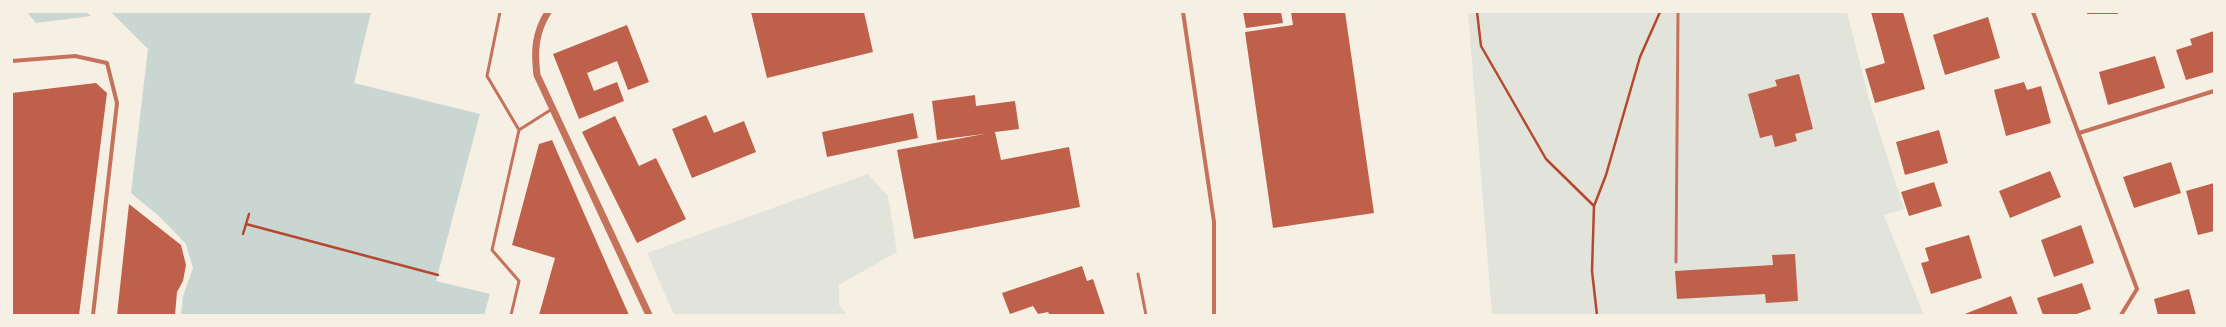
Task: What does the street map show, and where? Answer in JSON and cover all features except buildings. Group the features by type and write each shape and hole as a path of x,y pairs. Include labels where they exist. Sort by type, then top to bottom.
{"street":[{"path":"548,12 539,26 535,44 537,75 649,315"},
{"path":"1183,12 1214,222 1214,315"},
{"path":"2033,12 2137,289 2121,315"},
{"path":"12,61 76,56 107,63 116,103 93,315"},
{"path":"2079,133 2214,91"}],"lane":[{"path":"500,12 487,76 519,130 492,250 519,281 511,315"},
{"path":"1676,262 1678,12"},
{"path":"519,130 552,109"},
{"path":"1138,274 1146,315"}],"path":[{"path":"1478,12 1481,46 1546,160 1594,206"},
{"path":"1596,315 1592,271 1594,206 1606,175 1640,57 1660,12"},
{"path":"243,234 249,214"},
{"path":"246,224 438,275"}],"shaded area":[{"path":"27,12 87,12 91,16 36,23"},
{"path":"111,12 371,12 354,83 480,114 436,281 490,294 484,315 181,315 183,296 193,268 186,244 160,217 131,193 148,49"},
{"path":"1468,12 1847,12 1870,103 1904,209 1884,215 1924,315 1492,315"},
{"path":"868,174 888,196 897,252 839,285 839,305 847,315 674,315 647,253"}]}
